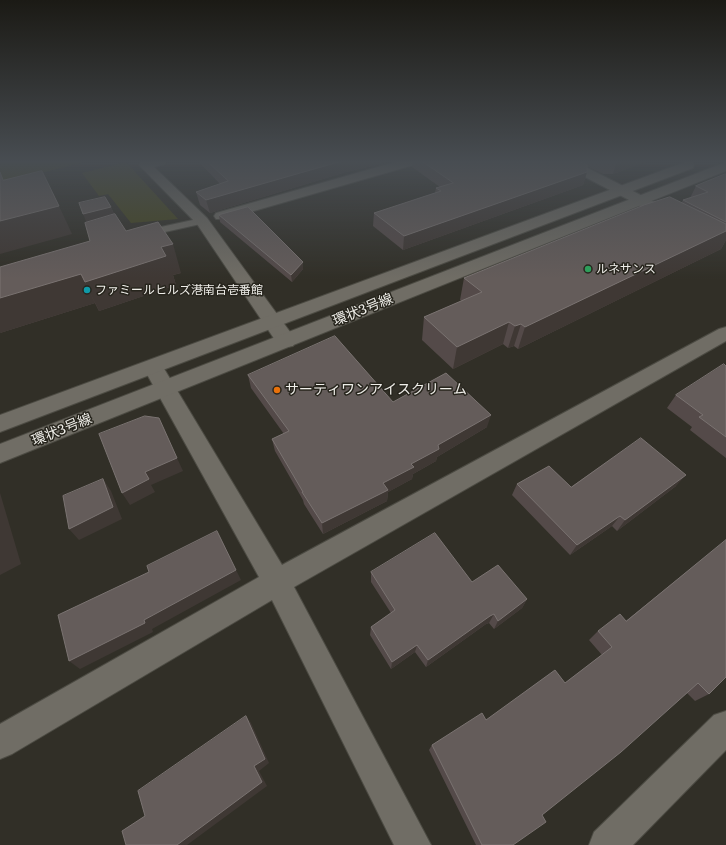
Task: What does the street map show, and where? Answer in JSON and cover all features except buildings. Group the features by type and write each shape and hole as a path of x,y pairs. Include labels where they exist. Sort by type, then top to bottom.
{"street":[{"path":"181,200 202,221 286,341"},
{"path":"202,221 274,200"},
{"name":"環状3号線","path":"0,454 273,323 594,200"},
{"name":"環状3号線","path":"0,424 286,341 639,200"},
{"path":"641,200 674,218"},
{"path":"0,742 277,582 726,333"},
{"path":"160,378 277,582 413,845"},
{"path":"607,845 726,727"}],"lane":[{"path":"141,234 202,221"}],"shaded area":[{"path":"113,200 161,200 178,219 131,223"}],"place":[{"name":"ルネサンス","path":"588,269"},
{"name":"ファミールヒルズ港南台壱番館","path":"87,290"},
{"name":"サーティワンアイスクリーム","path":"277,390"}]}
